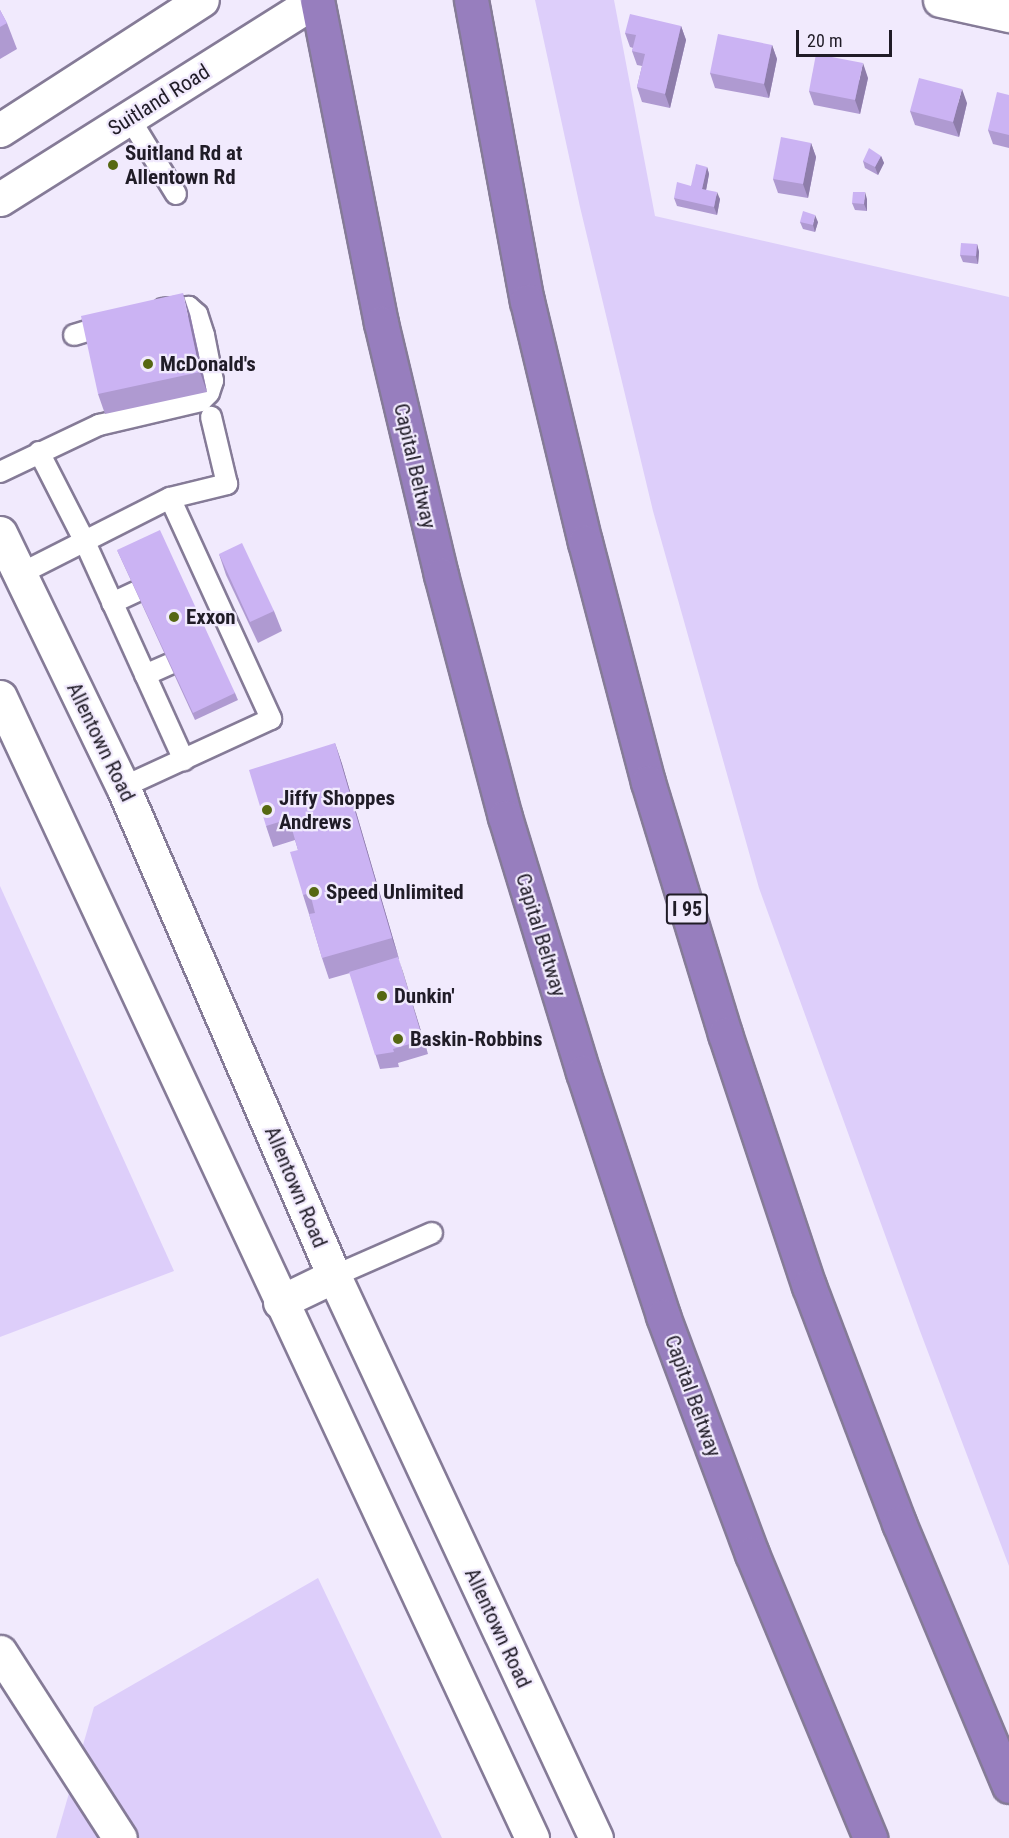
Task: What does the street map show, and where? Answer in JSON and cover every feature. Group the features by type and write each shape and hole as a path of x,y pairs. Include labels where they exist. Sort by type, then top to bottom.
{"highway":[{"name":"Capital Beltway","path":"317,0 381,323 441,575 519,861 583,1072 663,1316 752,1554 870,1838"},
{"name":"I 95","path":"471,0 527,301 585,542 648,782 725,1034 809,1286 899,1523 1009,1786"}],"main road":[{"path":"0,130 202,0"},
{"name":"Suitland Road","path":"0,199 317,0"},
{"path":"940,0 1009,15"},
{"name":"Allentown Road","path":"0,533 123,787 334,1276 596,1838"},
{"path":"0,697 280,1302 532,1838"},
{"path":"280,1302 334,1276"},
{"path":"0,1652 120,1838"}],"lane":[{"path":"130,119 176,194"},
{"path":"0,472 43,449 99,425 201,402 209,393 213,381 211,366 197,314 189,307 178,306 74,335"},
{"path":"20,574 170,498 226,484 212,417"},
{"path":"43,449 184,760"},
{"path":"123,787 271,719 170,498"},
{"path":"179,573 200,563"},
{"path":"112,603 136,592"},
{"path":"212,643 232,633"},
{"path":"145,675 170,664"},
{"path":"334,1276 432,1233"}],"shaded area":[{"path":"535,0 614,0 655,216 1009,297 1009,1566 920,1331 759,888 653,511 580,207"},
{"path":"0,886 174,1271 0,1337"},
{"path":"318,1578 442,1838 56,1838 94,1707"}],"building":[{"path":"0,10 7,23 0,27"},
{"path":"630,14 681,26 665,94 637,87 645,54 632,51 636,35 625,33"},
{"path":"718,34 772,45 764,84 710,73"},
{"path":"816,54 863,63 855,100 809,91"},
{"path":"919,78 962,89 953,122 910,111"},
{"path":"997,92 1009,95 1009,135 988,130"},
{"path":"781,137 811,143 803,184 773,179"},
{"path":"869,148 881,156 875,167 863,161"},
{"path":"696,164 707,167 702,189 717,192 714,207 674,198 677,182 691,186"},
{"path":"853,192 865,192 864,204 852,203"},
{"path":"803,211 815,215 813,225 800,222"},
{"path":"961,243 977,244 976,256 960,255"},
{"name":"McDonald's","path":"183,293 200,372 98,394 81,316"},
{"name":"Exxon","path":"160,530 235,693 193,713 117,550"},
{"path":"242,543 274,611 250,622 219,554"},
{"path":"335,743 392,938 322,958 309,914 315,913 310,893 303,895 290,852 298,850 289,819 266,826 249,770"},
{"path":"398,957 423,1040 393,1049 394,1052 375,1055 349,972"}],"place":[{"name":"Suitland Rd at Allentown Rd","path":"113,165"},
{"name":"McDonald's","path":"148,364"},
{"name":"Exxon","path":"174,617"},
{"name":"Jiffy Shoppes Andrews","path":"267,810"},
{"name":"Speed Unlimited","path":"314,892"},
{"name":"Dunkin'","path":"382,996"},
{"name":"Baskin-Robbins","path":"398,1039"}]}
